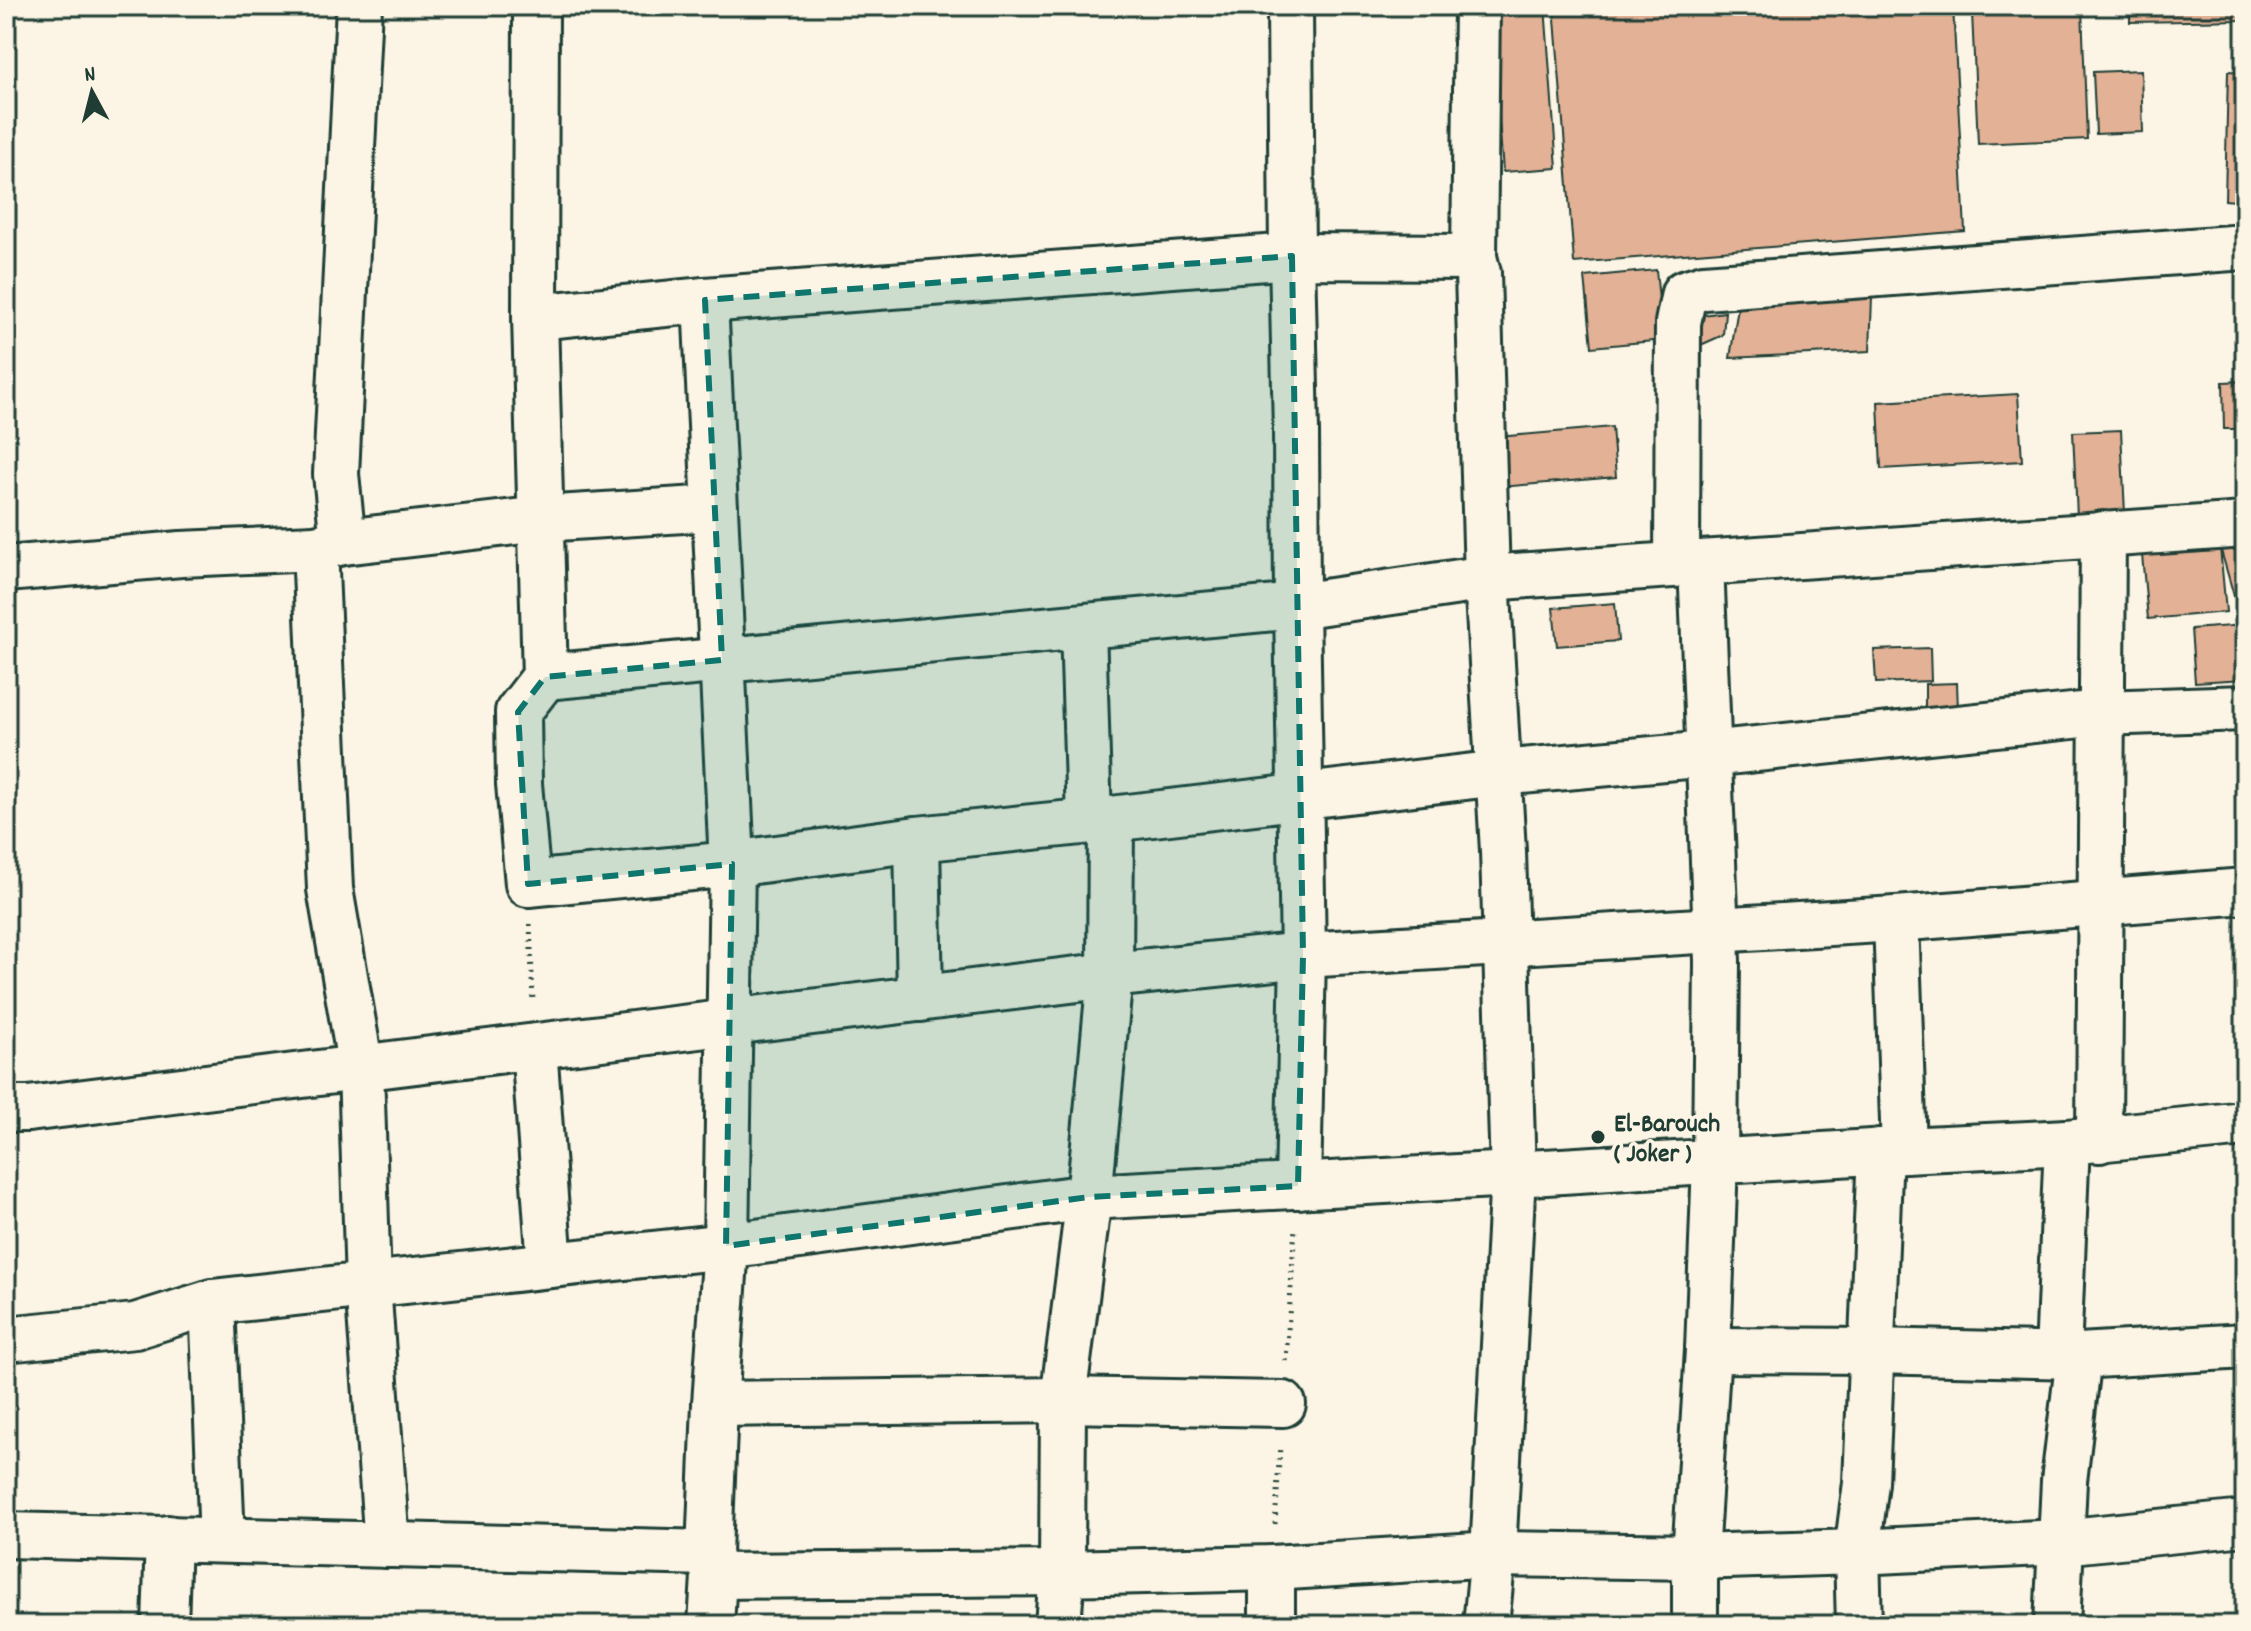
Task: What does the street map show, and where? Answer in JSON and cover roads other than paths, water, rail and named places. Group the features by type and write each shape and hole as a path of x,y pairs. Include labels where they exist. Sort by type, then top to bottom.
{"street":[{"path":"359,6 336,474 329,545 330,889 361,1069 368,1285 387,1545"},
{"path":"536,6 535,317 545,677 518,712 519,784 528,884 732,864 917,839 1499,773 2101,713 2245,708"},
{"path":"1290,6 1303,955 1298,1186"},
{"path":"1477,6 1474,257 1478,273 1487,578 1499,773 1513,1174 1493,1554 1486,1625"},
{"path":"1695,1625 1695,1557 1708,1350 1715,1161 1715,931 1708,754 1689,564 1678,323 1684,293 1704,287 2245,247"},
{"path":"535,317 705,300 1292,256 1474,257"},
{"path":"705,300 732,864 726,1246 715,1404 711,1625"},
{"path":"6,569 329,545 541,519 715,508"},
{"path":"545,677 1297,606 1487,578 2245,525"},
{"path":"2057,1625 2068,1356 2100,904 2103,534"},
{"path":"1058,1625 1062,1573 1063,1400 1089,1197 1110,975 1083,627"},
{"path":"917,839 920,999"},
{"path":"6,1109 28,1109 361,1069 1110,975 1303,955 1896,919 2245,891"},
{"path":"1859,1625 1857,1552 1866,1483 1872,1351 1892,1150 1896,919"},
{"path":"534,1047 550,1265"},
{"path":"6,1339 135,1326 212,1302 726,1246 1089,1197 2083,1141 2245,1124"},
{"path":"212,1302 222,1540"},
{"path":"1708,1350 2068,1356 2245,1346"},
{"path":"715,1404 1063,1400 1283,1404"},
{"path":"6,1535 387,1545 711,1564 1062,1573 1272,1568 1493,1554 1695,1557 1857,1552 2061,1542 2245,1523"},
{"path":"165,1625 168,1538"},
{"path":"1272,1568 1272,1625"}],"place":[{"name":"El-Barouch ( Joker )","path":"1598,1137"}]}
